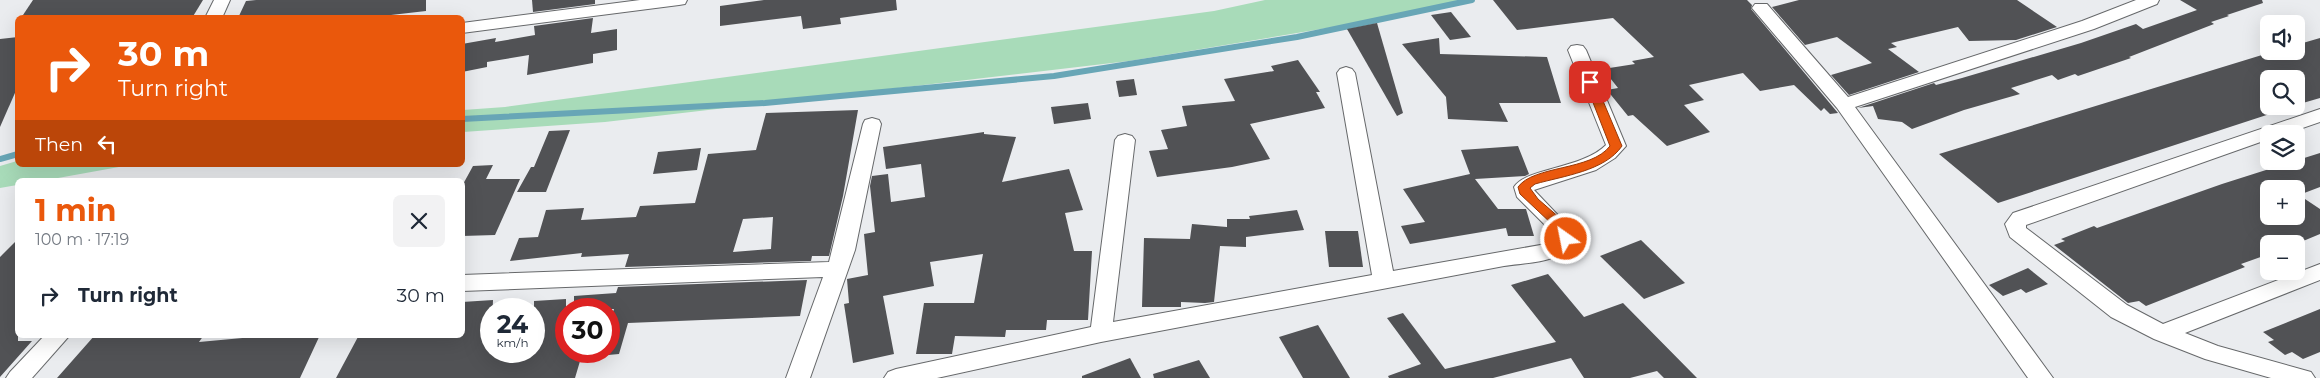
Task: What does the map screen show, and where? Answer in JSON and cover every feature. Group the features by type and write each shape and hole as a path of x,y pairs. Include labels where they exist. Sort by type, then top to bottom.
{"street":[{"path":"214,15 222,0"},
{"path":"465,28 679,0"},
{"path":"1844,104 2088,25 2151,0"},
{"path":"1761,8 1844,104 2041,378"},
{"path":"896,378 1101,333 1550,251 1561,246 1566,239 1563,231 1557,222 1524,192 1524,187 1531,182 1609,156 1616,146 1577,50"},
{"path":"1346,73 1384,282"},
{"path":"2303,378 2213,353 2162,333 2120,311 2017,232 2015,224 2020,218 2320,116"},
{"path":"798,378 837,269 850,226 872,124"},
{"path":"1101,333 1125,140"},
{"path":"465,283 837,269"},
{"path":"2162,333 2320,272"},
{"path":"18,378 56,338"}],"green space":[{"path":"1265,0 1468,0 1333,27 1129,61 605,122 465,132 465,110 505,107 1214,11"},
{"path":"15,162 15,167 119,167 58,178 15,178 15,185 0,188 0,166"}],"building":[{"path":"33,0 203,0 194,15 23,15"},
{"path":"426,0 426,11 391,15 239,15 246,1"},
{"path":"532,0 595,0 595,4 533,12"},
{"path":"764,0 896,0 897,10 840,18 841,24 803,29 801,16 720,26 720,6"},
{"path":"1493,0 1747,0 1752,5 1751,9 1838,113 1830,114 1824,108 1821,111 1794,85 1760,91 1743,73 1689,85 1704,100 1684,105 1710,132 1667,146 1633,115 1628,116 1607,90 1618,88 1603,69 1635,64 1632,61 1654,57 1613,18 1517,30"},
{"path":"1799,0 2017,0 2057,27 2016,40 1969,41 1958,27 1891,43 1897,47 1888,49 1919,72 1849,95 1831,75 1872,63 1837,37 1805,45 1772,7"},
{"path":"2180,0 2262,0 2263,3 2227,15 2229,16 2211,22 2214,24 2129,57 2131,58 2078,76 2075,74 2058,80 2052,75 2011,88 2020,94 1964,110 1912,129 1902,122 1878,119 1873,106 1858,108 1934,83 1936,85 1962,78 2081,43 2136,24 2143,29 2197,10"},
{"path":"1451,12 1471,37 1450,40 1431,15"},
{"path":"593,18 591,33 617,29 617,50 593,54 593,63 527,75 529,55 487,62 487,67 465,71 465,43 496,38 495,42 535,35 534,26"},
{"path":"1377,23 1403,113 1397,116 1347,29"},
{"path":"15,37 15,93 0,127 0,39"},
{"path":"1439,38 1440,54 1547,57 1561,103 1499,103 1508,122 1448,119 1446,97 1402,44"},
{"path":"2320,38 2320,98 2305,102 2305,70 2260,70 2260,115 2267,115 1998,203 1939,154 2260,56 2260,60 2305,60 2305,42"},
{"path":"1298,60 1320,92 1316,92 1325,108 1250,124 1270,159 1232,167 1157,177 1149,151 1168,149 1161,130 1187,126 1182,106 1235,101 1224,79 1274,71 1271,66"},
{"path":"1134,79 1137,95 1119,97 1116,81"},
{"path":"1088,103 1091,119 1054,124 1051,107"},
{"path":"858,110 843,196 829,256 812,256 811,261 625,267 629,254 581,257 582,253 510,261 519,238 538,237 546,210 584,208 581,220 636,217 640,206 695,203 708,154 756,150 766,113","holes":["773,217 771,249 733,252 743,219"]},
{"path":"570,130 546,192 517,192 531,167 534,167 549,131"},
{"path":"984,132 984,134 1016,137 1002,182 1069,169 1083,210 1065,213 1074,251 1092,251 1088,320 1047,320 1046,330 1006,330 1005,337 955,336 952,354 916,354 924,303 974,303 983,254 930,262 934,286 883,296 894,354 853,363 844,304 849,303 847,279 868,275 864,234 875,232 870,186 872,176 888,174 891,202 925,197 921,164 886,169 883,147"},
{"path":"1518,146 1529,174 1525,176 1475,179 1498,209 1526,209 1534,236 1508,236 1506,228 1410,244 1401,226 1425,222 1403,189 1470,174 1461,150"},
{"path":"701,148 697,170 653,174 658,152"},
{"path":"2320,153 2320,187 2305,193 2305,180 2260,180 2260,225 2305,225 2305,199 2320,209 2320,234 2305,240 2305,235 2260,235 2260,257 2241,264 2245,267 2146,306 2139,301 2128,303 2054,245 2065,241 2061,239 2094,226 2097,228 2266,170 2305,170 2305,158"},
{"path":"493,165 486,179 520,179 495,235 465,236 465,181 473,166"},
{"path":"1297,210 1304,230 1246,237 1246,247 1220,246 1214,302 1181,302 1181,307 1142,307 1144,238 1190,239 1192,224 1227,227 1227,219 1250,219 1249,216"},
{"path":"1325,231 1358,231 1363,267 1329,267"},
{"path":"1641,240 1685,283 1644,299 1600,256"},
{"path":"15,242 15,338 18,338 18,341 32,341 0,377 0,257"},
{"path":"2028,268 2048,284 2026,293 2021,289 2003,296 1989,285"},
{"path":"1548,274 1584,317 1623,303 1697,378 1664,378 1657,371 1630,378 1584,378 1571,358 1493,378 1389,378 1388,376 1421,364 1387,318 1403,313 1445,369 1556,342 1511,285"},
{"path":"807,280 800,316 628,323 620,351 620,298 574,298 574,296 616,293 618,287"},
{"path":"545,300 555,300 555,363 579,363 575,378 336,378 357,338 465,338 465,302 480,301 480,363 545,363"},
{"path":"2320,309 2320,352 2303,359 2292,352 2285,355 2268,342 2274,340 2263,332"},
{"path":"1318,325 1350,378 1303,378 1279,337"},
{"path":"92,338 202,338 199,342 243,338 319,338 300,378 57,378"},
{"path":"1130,358 1141,378 1082,378 1082,376"},
{"path":"1199,360 1210,378 1154,378 1153,374"}],"waterway":[{"path":"465,119 765,103 1054,76 1297,37 1472,0"},
{"path":"0,159 15,155"}],"route":[{"path":"1566,239 1557,222 1524,192 1524,187 1531,182 1609,156 1616,146 1590,82"}]}
